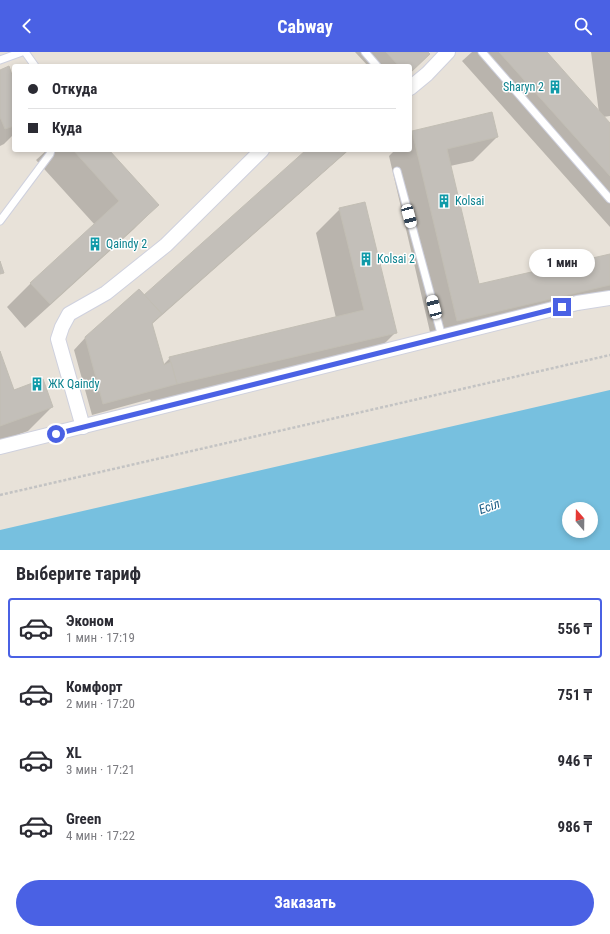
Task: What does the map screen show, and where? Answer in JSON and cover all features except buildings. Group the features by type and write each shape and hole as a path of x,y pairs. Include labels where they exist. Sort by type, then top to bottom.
{"street":[{"path":"412,86 427,74 448,52"},
{"path":"83,427 58,339 69,314 106,293 166,245 260,152"},
{"path":"0,447 577,303 610,298"}],"lane":[{"path":"0,60 22,52"},
{"path":"25,52 34,64"},
{"path":"365,52 375,64"},
{"path":"482,52 610,199"},
{"path":"0,221 50,152"},
{"path":"397,171 442,337"}],"path":[{"path":"0,495 610,355"}],"water":[{"name":"Есіл","path":"610,390 610,550 0,550 0,530"}],"place":[{"name":"Sharyn 2","path":"555,87"},
{"name":"Kolsai","path":"444,201"},
{"name":"Qaindy 2","path":"95,244"},
{"name":"Kolsai 2","path":"366,259"},
{"name":"ЖК Qaindy","path":"37,384"}],"route":[{"path":"56,434 562,307"}]}
